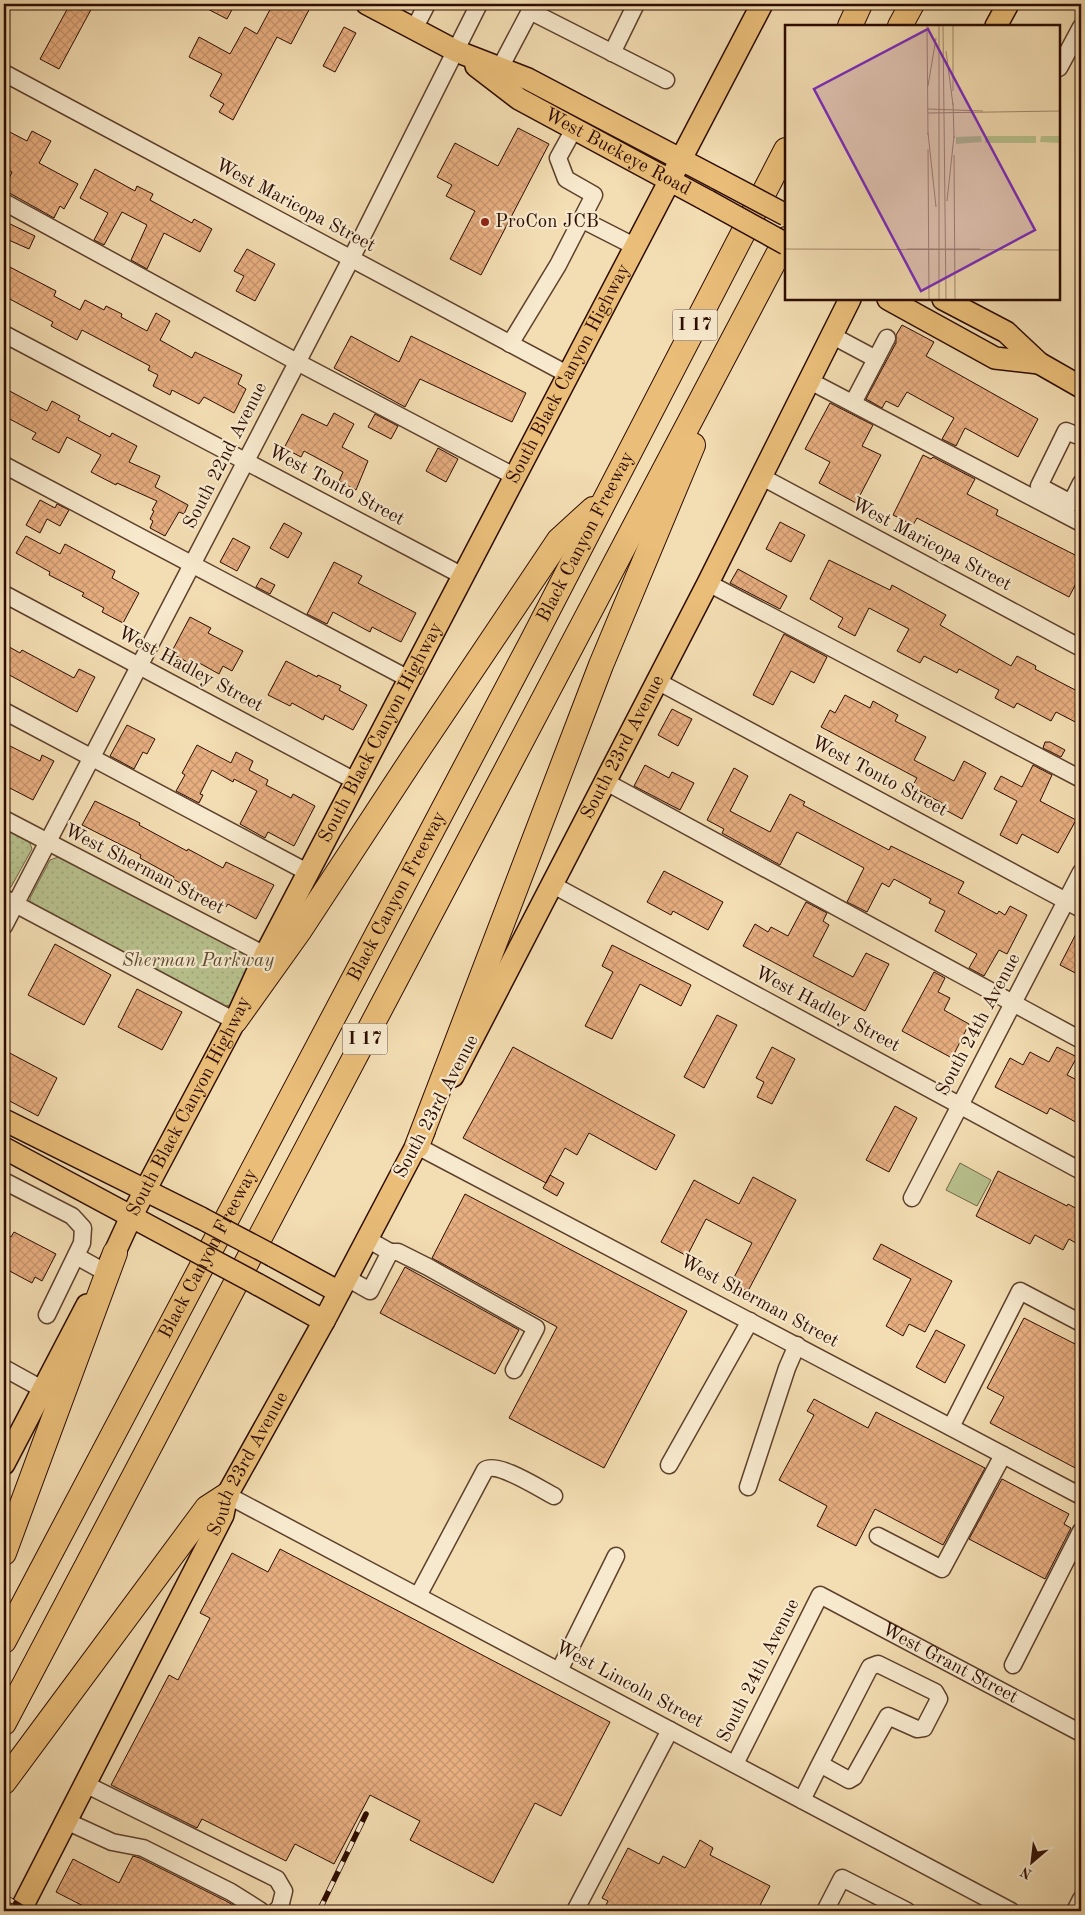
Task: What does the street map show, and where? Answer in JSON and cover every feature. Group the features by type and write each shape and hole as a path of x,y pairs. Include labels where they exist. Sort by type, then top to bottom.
{"highway":[{"path":"850,25 860,4"},
{"path":"901,25 912,4"},
{"name":"Black Canyon Freeway","path":"4,1641 531,643 603,499 785,152"},
{"name":"Black Canyon Freeway","path":"4,1723 785,241"},
{"path":"417,1146 601,665 698,433 725,355"},
{"path":"235,1021 300,930 559,540 603,499"},
{"path":"4,1554 110,1263"},
{"path":"4,1782 207,1508 227,1495"}],"main road":[{"name":"West Buckeye Road","path":"367,4 456,51 528,79 785,214"},
{"name":"South Black Canyon Highway","path":"4,1464 110,1263 131,1217 235,1021 265,955 309,874 668,180 762,4"},
{"path":"997,25 1008,4"},
{"name":"West Buckeye Road","path":"456,51 518,99 785,243"},
{"name":"South 23rd Avenue","path":"20,1911 223,1515 227,1495 343,1285 553,885 708,583 849,300"},
{"path":"890,300 995,358 1039,363"},
{"path":"948,300 1006,332 1039,363 1081,387"},
{"path":"4,1120 146,1189 300,1271 343,1285"},
{"path":"4,1148 324,1320"}],"street":[{"path":"414,29 427,4"},
{"name":"South 22nd Avenue","path":"4,926 9,901 47,842 351,259 479,4"},
{"path":"612,53 636,4"},
{"path":"500,68 530,11 666,80"},
{"path":"1060,66 1081,27"},
{"name":"West Maricopa Street","path":"4,73 567,374"},
{"path":"510,344 558,264 594,194 566,180 558,158 574,129"},
{"path":"4,202 297,362 514,476"},
{"path":"581,219 634,246"},
{"name":"West Tonto Street","path":"4,334 463,576"},
{"path":"831,335 876,359"},
{"path":"853,403 887,338"},
{"path":"808,380 1081,523"},
{"path":"1081,436 1066,432 1039,486 1071,503 1081,483"},
{"path":"4,465 409,679"},
{"name":"West Maricopa Street","path":"762,476 1081,648"},
{"path":"708,583 1081,779"},
{"name":"West Hadley Street","path":"4,594 356,782"},
{"name":"West Tonto Street","path":"657,681 1081,909"},
{"path":"4,711 309,874"},
{"path":"606,782 1081,1040"},
{"name":"West Sherman Street","path":"4,819 265,955"},
{"name":"South 24th Avenue","path":"912,1198 1081,872"},
{"name":"West Hadley Street","path":"553,885 1081,1171"},
{"path":"9,901 235,1021"},
{"name":"West Sherman Street","path":"417,1146 1081,1496"},
{"path":"4,1181 72,1216 84,1228 82,1243 47,1315"},
{"path":"367,1239 390,1252 398,1252 536,1328 514,1370"},
{"path":"343,1285 370,1290 390,1252"},
{"path":"76,1256 110,1263"},
{"path":"951,1427 1020,1291 1081,1324"},
{"path":"669,1465 750,1321"},
{"path":"748,1487 787,1368 797,1345"},
{"path":"4,1368 42,1389"},
{"path":"878,1536 942,1569 1003,1455"},
{"path":"418,1596 485,1470 488,1468 499,1468 554,1496"},
{"name":"West Lincoln Street","path":"227,1495 1011,1911"},
{"path":"1013,1665 1081,1531"},
{"path":"559,1671 616,1556"},
{"name":"South 24th Avenue","path":"735,1764 820,1595"},
{"name":"West Grant Street","path":"820,1595 1081,1733"},
{"path":"802,1800 820,1764 870,1667 878,1664 935,1692 939,1699 924,1728 917,1730 888,1716 854,1778 849,1780 820,1764"},
{"path":"575,1911 670,1730"},
{"path":"85,1784 277,1879 284,1891 280,1907 276,1911"},
{"path":"66,1821 112,1842 143,1848 231,1892 261,1911"},
{"path":"825,1911 842,1878 907,1911"},
{"path":"1075,1911 1081,1899"}],"green space":[{"path":"4,825 28,838 32,849 11,887 6,891 4,891"},
{"name":"Sherman Parkway","path":"61,856 246,954 252,960 252,965 230,1005 222,1007 30,904 30,898 50,860"},
{"path":"960,1163 991,1180 977,1206 946,1190"}],"building":[{"path":"70,4 94,4 59,69 40,59"},
{"path":"198,4 235,4 227,19"},
{"path":"273,4 301,4 310,8 291,44 277,37 233,120 219,112 224,104 210,96 222,74 189,57 199,37 230,54 245,27 257,34"},
{"path":"344,27 356,33 335,72 323,66"},
{"path":"518,128 549,144 481,275 450,259 475,211 446,196 452,185 437,177 455,143 498,166"},
{"path":"4,129 27,141 32,131 51,141 39,163 78,184 64,209 60,206 54,218 4,190 12,172 4,168"},
{"path":"95,169 135,191 137,186 153,194 150,200 192,223 194,219 212,229 200,252 164,233 147,269 131,260 147,225 122,212 104,245 94,240 108,213 80,198"},
{"path":"4,221 35,236 29,249 4,238"},
{"path":"247,249 275,264 255,301 236,291 244,276 234,271"},
{"path":"4,264 56,291 54,296 80,310 85,300 104,310 106,306 122,314 121,317 147,331 156,313 170,321 160,340 192,358 195,352 242,375 238,384 246,389 234,413 204,397 199,404 172,390 170,395 153,386 158,375 148,370 150,366 82,330 77,340 51,326 53,322 4,296"},
{"path":"902,325 934,342 926,356 1038,419 1018,457 965,428 956,446 942,439 954,418 907,392 898,407 886,401 882,408 866,399 896,343 896,335"},
{"path":"351,336 399,362 411,336 526,393 512,422 420,379 405,407 334,368"},
{"path":"4,388 47,411 52,401 80,416 78,420 110,437 112,433 137,446 129,462 160,476 155,487 188,505 184,514 179,512 165,536 150,528 153,521 150,519 154,511 152,510 157,501 117,483 116,485 91,472 101,455 67,437 59,453 32,439 36,433 4,416"},
{"path":"830,403 873,425 862,446 881,455 856,503 819,483 830,462 805,449"},
{"path":"334,413 354,424 342,447 368,461 356,490 339,481 343,472 304,451 301,457 284,448 302,414 327,426"},
{"path":"375,414 398,426 391,439 368,427"},
{"path":"438,448 458,459 446,482 426,471"},
{"path":"923,455 931,459 933,457 975,479 967,494 998,510 996,515 1081,558 1081,574 1069,597 917,518 913,525 893,515"},
{"path":"40,500 55,508 57,504 69,510 60,526 47,519 40,533 26,525"},
{"path":"780,522 805,535 791,562 766,549"},
{"path":"284,523 302,533 288,558 270,548"},
{"path":"26,536 60,554 65,544 115,571 112,578 139,593 123,623 102,612 104,608 82,596 84,593 49,575 50,572 16,553"},
{"path":"233,538 250,547 237,571 220,562"},
{"path":"829,560 890,590 892,585 946,615 940,625 1011,666 1017,656 1036,666 1035,669 1081,693 1081,725 1056,712 1051,721 1017,703 1014,708 995,698 999,690 959,669 957,673 924,656 920,663 897,651 909,629 869,608 855,636 838,627 843,618 810,599"},
{"path":"334,562 362,576 358,583 416,613 401,642 372,627 370,632 333,612 327,624 307,614"},
{"path":"738,569 787,596 780,609 730,583"},
{"path":"261,578 275,585 270,594 256,587"},
{"path":"190,617 211,628 208,633 243,651 232,671 223,666 219,674 194,660 191,664 171,653"},
{"path":"784,634 827,657 814,683 791,671 773,705 753,695"},
{"path":"4,644 20,653 22,650 74,678 79,669 95,677 77,712 4,672"},
{"path":"286,661 317,677 318,675 341,686 339,690 367,705 353,730 325,715 323,720 292,703 290,706 268,695"},
{"path":"845,695 870,708 873,701 898,715 895,721 926,737 914,760 954,781 964,761 986,773 962,819 940,807 942,803 912,787 917,778 821,727 830,710 835,713"},
{"path":"672,709 692,719 678,746 658,735"},
{"path":"127,725 155,739 147,754 143,752 134,769 110,756"},
{"path":"1045,742 1050,742 1065,750 1061,757 1043,748"},
{"path":"4,743 40,761 42,755 54,761 33,800 4,785"},
{"path":"197,745 231,763 236,752 253,761 249,770 268,780 266,785 291,798 293,794 315,806 294,846 268,832 265,838 240,824 257,791 234,779 233,782 212,770 200,794 203,795 199,803 176,791 185,775 182,773"},
{"path":"645,765 669,778 672,772 694,783 680,810 634,786"},
{"path":"1033,765 1052,775 1040,801 1076,820 1058,853 1022,834 1017,844 1000,835 1017,801 994,789 1001,776 1022,787"},
{"path":"734,768 748,776 730,811 770,832 790,794 805,802 803,805 889,850 891,846 964,882 958,893 997,914 999,911 1005,915 1010,906 1027,915 1007,954 999,950 984,976 969,968 977,954 935,931 945,911 929,903 931,899 894,879 889,887 882,883 867,912 847,902 864,868 797,832 780,865 722,833 724,829 707,820"},
{"path":"95,801 140,823 139,825 187,851 188,849 223,868 226,862 274,885 256,919 228,904 226,907 173,879 174,877 140,858 141,855 82,825"},
{"path":"664,871 723,902 708,930 673,911 671,915 647,902"},
{"path":"806,902 827,913 823,921 829,925 813,956 853,977 866,953 889,964 865,1011 743,946 755,924 768,932 771,927 788,936"},
{"path":"1081,924 1081,976 1060,965"},
{"path":"55,944 111,975 84,1025 28,995"},
{"path":"612,945 691,985 681,1006 640,984 612,1039 585,1026 613,972 602,966"},
{"path":"934,972 945,978 938,992 950,998 944,1010 969,1024 952,1058 902,1031"},
{"path":"137,989 182,1012 162,1050 118,1027"},
{"path":"717,1015 737,1025 704,1088 684,1077"},
{"path":"513,1047 675,1135 656,1170 589,1133 577,1155 565,1148 546,1183 463,1138"},
{"path":"772,1047 795,1059 772,1104 757,1097 764,1082 756,1078"},
{"path":"1057,1047 1077,1057 1067,1075 1081,1082 1081,1125 1050,1108 1047,1114 995,1087 1010,1058 1023,1065 1030,1052 1049,1062"},
{"path":"4,1050 57,1078 38,1116 4,1098"},
{"path":"895,1106 917,1118 889,1172 866,1160"},
{"path":"998,1171 1067,1206 1068,1204 1081,1211 1081,1246 1069,1239 1063,1250 1035,1235 1030,1244 976,1216"},
{"path":"550,1175 564,1183 557,1196 543,1188"},
{"path":"753,1177 796,1200 748,1291 731,1283 752,1243 706,1219 687,1256 661,1242 694,1180 739,1204"},
{"path":"465,1194 687,1311 604,1468 509,1418 557,1327 432,1258"},
{"path":"14,1232 56,1254 42,1281 35,1277 32,1283 4,1268 4,1233 11,1237"},
{"path":"881,1244 952,1281 925,1332 909,1324 903,1336 886,1326 911,1279 873,1259"},
{"path":"405,1267 519,1330 495,1374 380,1313"},
{"path":"1024,1318 1081,1347 1081,1471 990,1423 1004,1397 987,1388"},
{"path":"936,1330 965,1345 945,1383 916,1367"},
{"path":"814,1399 868,1428 876,1412 985,1468 943,1545 875,1509 856,1546 817,1526 827,1506 779,1480 814,1415 807,1411"},
{"path":"1002,1479 1069,1514 1064,1524 1071,1528 1045,1579 969,1539"},
{"path":"280,1549 610,1722 561,1816 535,1803 493,1883 410,1840 420,1821 370,1795 334,1864 295,1844 286,1861 202,1819 197,1828 111,1785 169,1675 178,1680 210,1618 200,1613 232,1553 268,1572"},
{"path":"700,1840 713,1848 710,1855 770,1886 757,1911 603,1911 608,1901 602,1898 628,1848 659,1864 663,1856 685,1868"},
{"path":"133,1856 243,1911 93,1911 56,1892 73,1859 119,1883"}],"railway":[{"path":"319,1911 366,1814"},
{"path":"4,1896 28,1911"}],"place":[{"name":"ProCon JCB","path":"485,222"}]}
